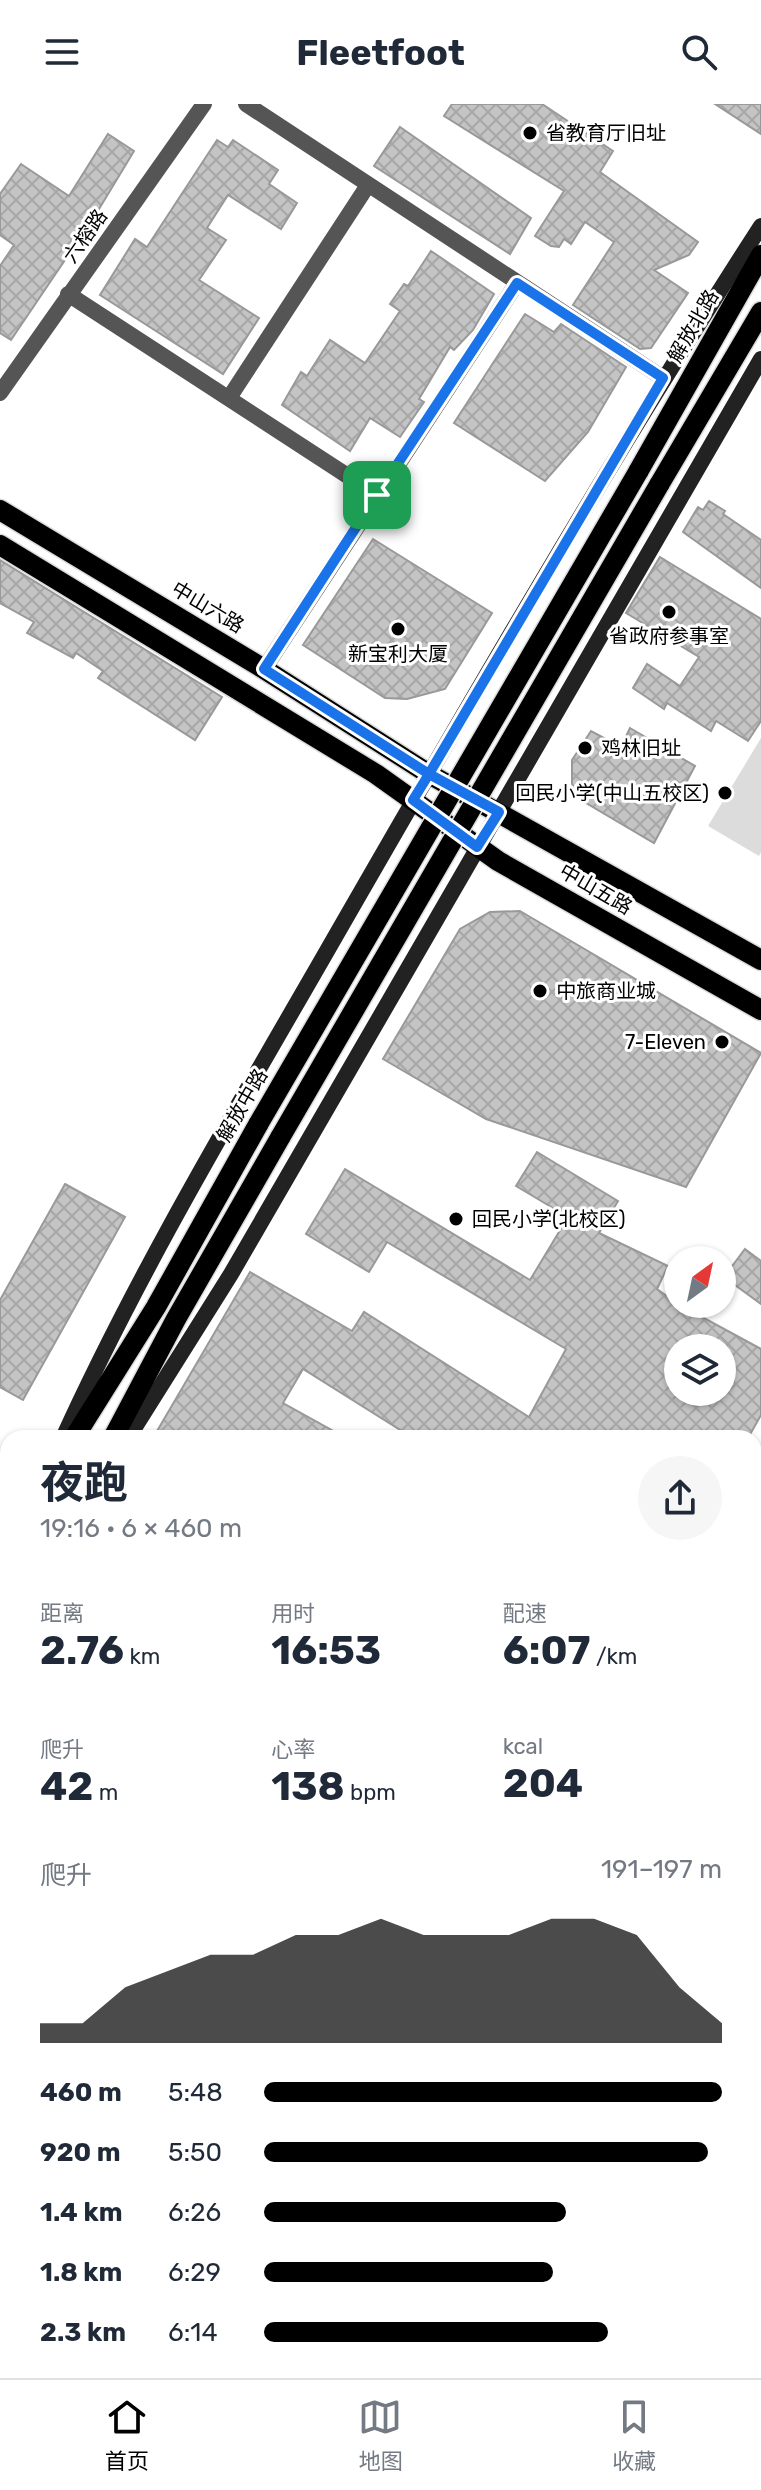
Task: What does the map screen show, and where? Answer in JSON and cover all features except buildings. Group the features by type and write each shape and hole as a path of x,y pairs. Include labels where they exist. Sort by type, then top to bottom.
{"main road":[{"path":"67,1430 85,1388 183,1203 413,800 663,378 761,226"},
{"name":"解放北路","path":"450,795 761,255"},
{"path":"117,1430 176,1319 281,1136 761,312"},
{"path":"133,1430 231,1274 761,359"},
{"name":"中山六路","path":"0,510 264,669 429,774"},
{"path":"0,545 376,774 413,800"},
{"name":"中山五路","path":"429,774 761,960"},
{"name":"解放中路","path":"79,1430 156,1307 450,795"},
{"name":"中山五路","path":"413,800 477,847 761,1010"}],"street":[{"name":"六榕路","path":"0,393 204,104"},
{"path":"246,104 663,378"},
{"path":"229,398 368,185"},
{"path":"264,669 517,283"},
{"path":"68,294 377,495"}],"shaded area":[{"path":"761,738 761,852 759,856 708,826"}],"place":[{"name":"省教育厅旧址","path":"530,133"},
{"name":"省政府参事室","path":"669,612"},
{"name":"新宝利大厦","path":"398,629"},
{"name":"鸡林旧址","path":"585,748"},
{"name":"回民小学(中山五校区)","path":"725,793"},
{"name":"中旅商业城","path":"540,991"},
{"name":"7-Eleven","path":"722,1042"},
{"name":"回民小学(北校区)","path":"456,1219"}],"route":[{"path":"377,495 264,669 429,774 413,800 477,847 499,812 429,774 663,378 517,283 377,495"}]}
